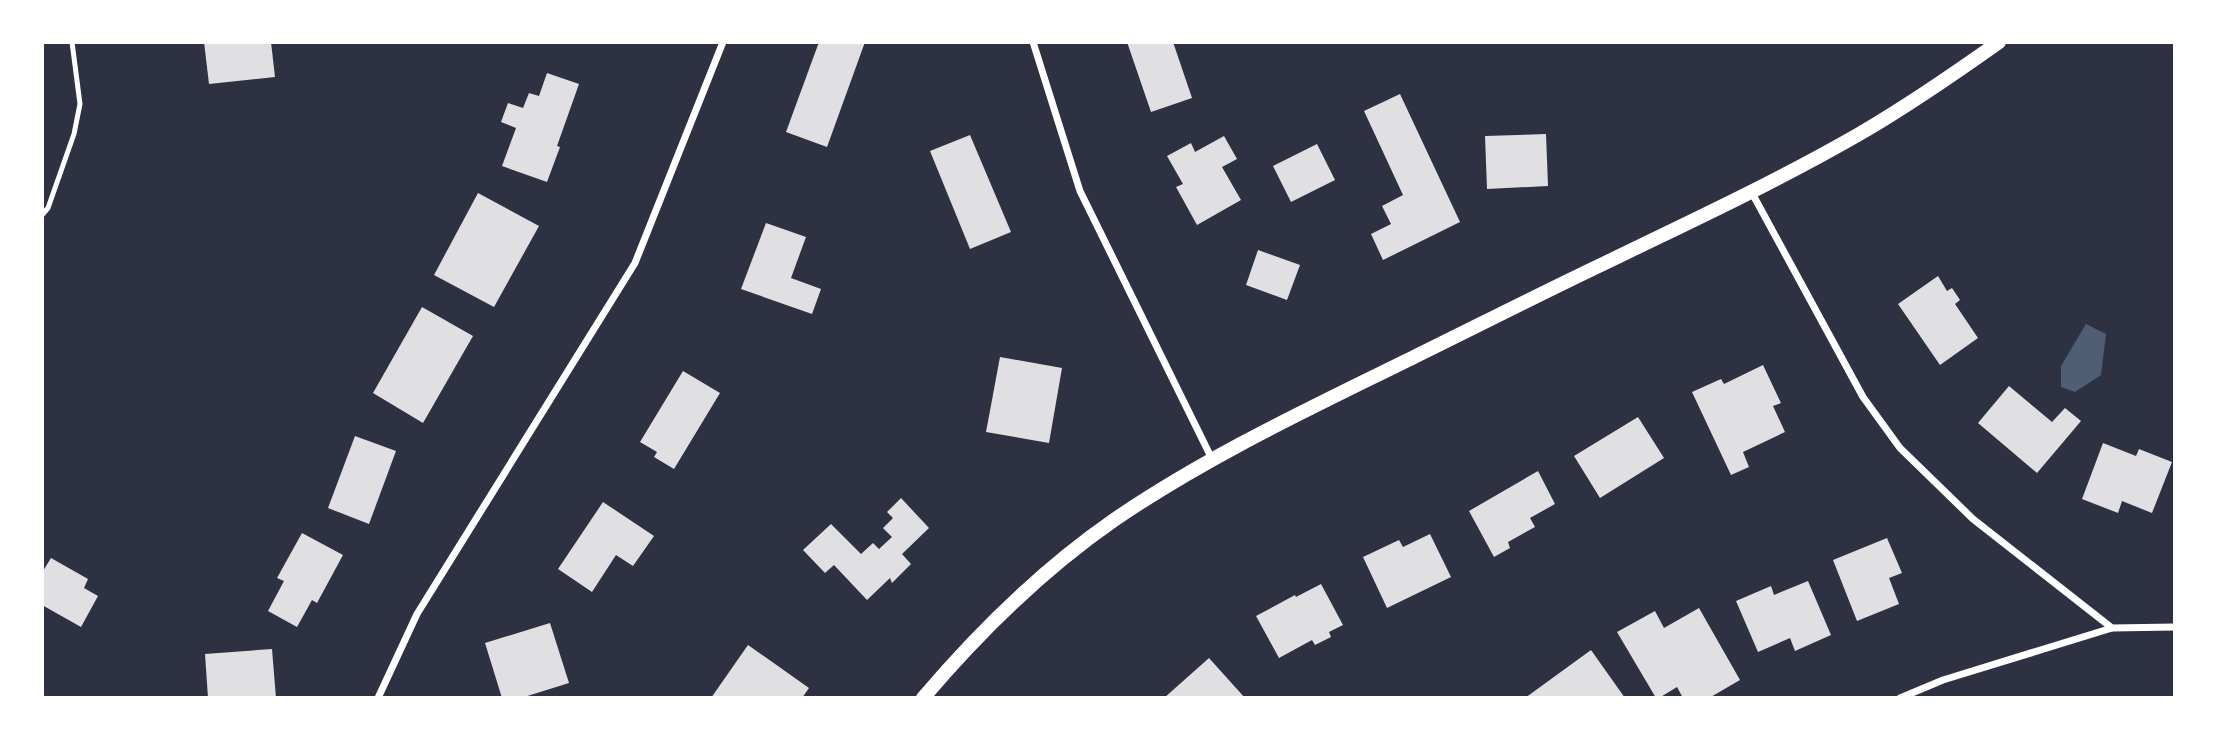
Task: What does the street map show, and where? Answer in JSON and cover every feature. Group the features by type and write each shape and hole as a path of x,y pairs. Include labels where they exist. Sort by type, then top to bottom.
{"main road":[{"path":"923,698 992,622 1057,564 1111,522 1212,459 1557,286 1752,192 1904,107 1999,42"}],"street":[{"path":"378,698 417,614 635,263 723,42"},
{"path":"1033,42 1080,191 1212,459"},
{"path":"1752,192 1863,397 1900,448 1973,519 2112,628"},
{"path":"1900,698 1943,680 2112,628 2175,626"}],"lane":[{"path":"42,215 48,208 74,134 80,104 72,42"}],"water":[{"path":"2086,324 2106,334 2101,375 2075,392 2061,387 2061,366"}],"building":[{"path":"204,42 271,42 275,77 209,84"},
{"path":"819,42 865,42 827,147 786,132"},
{"path":"1127,42 1173,42 1192,98 1151,112"},
{"path":"547,73 579,84 547,182 502,166 516,128 501,122 508,103 523,108 529,93 539,96"},
{"path":"1400,94 1460,222 1383,260 1371,234 1391,224 1382,206 1403,195 1364,111"},
{"path":"1546,134 1548,186 1487,189 1485,136"},
{"path":"970,135 1011,232 970,249 930,151"},
{"path":"1224,136 1237,159 1222,167 1241,200 1197,225 1176,187 1183,184 1167,156 1191,143 1195,152"},
{"path":"1317,144 1335,180 1291,202 1273,166"},
{"path":"478,193 539,226 494,307 434,275"},
{"path":"766,223 806,237 791,278 821,289 812,314 741,289"},
{"path":"1258,250 1300,265 1287,300 1246,285"},
{"path":"1938,276 1947,291 1952,288 1960,300 1955,304 1978,338 1940,365 1898,304"},
{"path":"422,307 473,336 423,423 373,393"},
{"path":"1000,357 1062,368 1049,443 986,432"},
{"path":"1763,365 1781,403 1773,406 1785,432 1743,452 1749,467 1731,475 1692,392 1721,379 1724,384"},
{"path":"683,371 720,393 674,469 654,457 657,452 640,442"},
{"path":"2009,386 2052,422 2065,408 2081,421 2037,473 1978,423"},
{"path":"1638,417 1664,458 1600,498 1574,456"},
{"path":"355,436 396,451 369,524 328,508"},
{"path":"2103,443 2136,456 2139,449 2172,462 2152,513 2122,501 2118,513 2082,499"},
{"path":"1538,471 1555,504 1530,518 1535,527 1508,542 1510,548 1494,557 1469,511"},
{"path":"901,498 929,528 902,554 911,564 892,583 890,578 867,600 834,565 825,573 803,550 831,524 861,554 873,543 879,549 892,537 883,528 893,518 887,512"},
{"path":"603,502 654,536 633,566 616,555 592,592 558,569"},
{"path":"302,533 343,555 317,603 312,600 297,627 268,611 284,581 277,578"},
{"path":"1430,534 1451,577 1387,608 1363,557 1399,540 1403,547"},
{"path":"1887,538 1902,573 1889,578 1899,604 1857,621 1833,560"},
{"path":"51,558 88,579 84,588 98,596 81,627 42,605 42,570"},
{"path":"1808,581 1831,635 1795,651 1790,638 1758,652 1736,601 1771,586 1774,595"},
{"path":"1321,584 1343,625 1329,632 1331,637 1315,645 1312,640 1279,658 1256,616"},
{"path":"1699,608 1740,680 1709,698 1683,698 1677,687 1656,698 1617,632 1655,611 1664,628"},
{"path":"550,623 569,683 521,698 502,698 485,643"},
{"path":"748,645 809,688 802,698 711,698"},
{"path":"272,649 276,698 208,698 205,654"},
{"path":"1591,650 1625,698 1525,698"},
{"path":"1209,658 1245,698 1164,698"}]}
